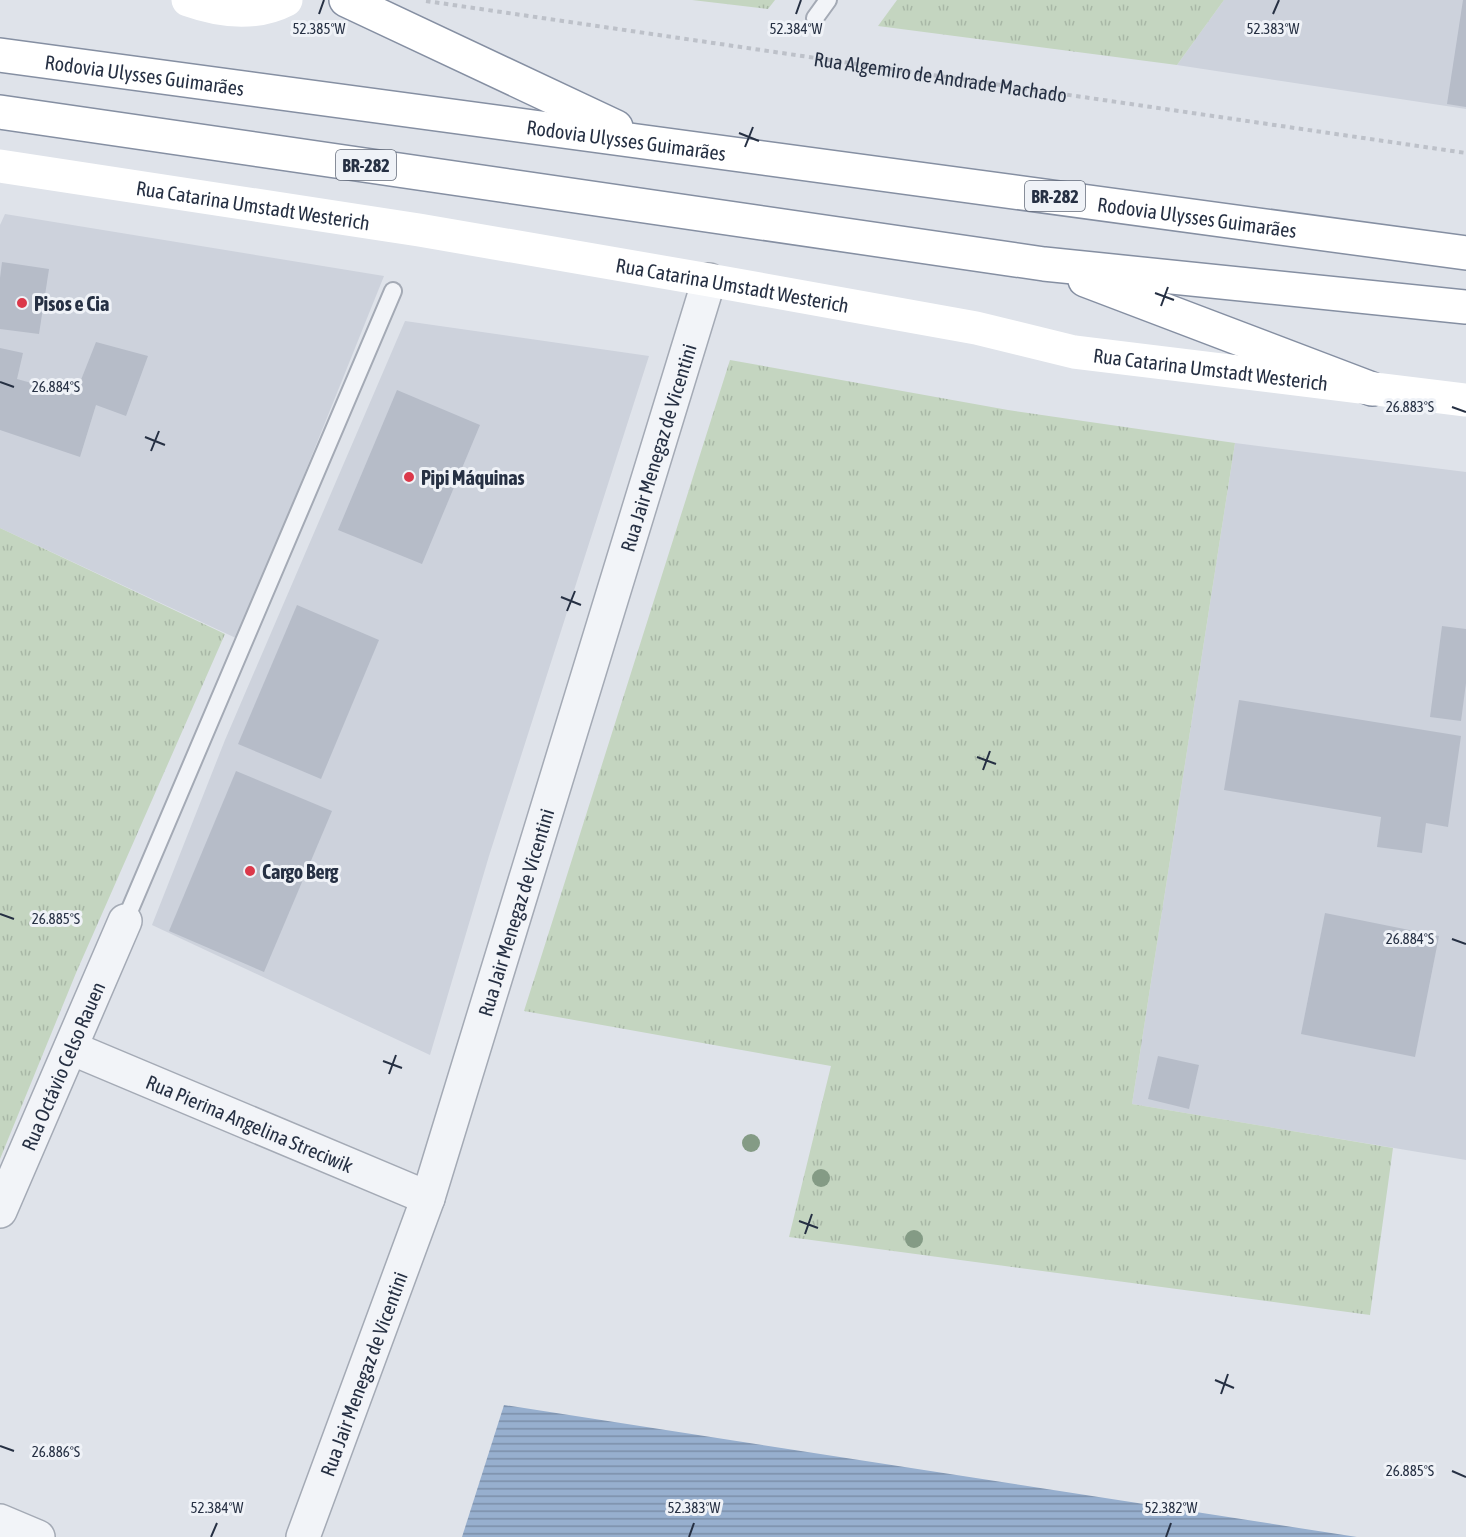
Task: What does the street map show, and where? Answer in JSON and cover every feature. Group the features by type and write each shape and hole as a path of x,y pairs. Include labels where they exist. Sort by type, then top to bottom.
{"main road":[{"path":"188,0 210,8 244,11 275,5 286,0"},
{"path":"346,0 644,141"},
{"name":"Rodovia Ulysses Guimarães","path":"0,55 1466,253"},
{"name":"BR-282","path":"0,112 1044,264 1466,308"},
{"name":"Rua Catarina Umstadt Westerich","path":"0,166 419,230 709,280 976,328 1074,352 1466,400"},
{"path":"1044,264 1372,389"}],"street":[{"name":"Rua Jair Menegaz de Vicentini","path":"303,1537 428,1198 709,280"},
{"name":"Rua Octávio Celso Rauen","path":"0,1211 125,921"},
{"name":"Rua Pierina Angelina Streciwik","path":"71,1048 428,1198"},
{"path":"0,1521 38,1537"}],"lane":[{"path":"815,18 828,0"},
{"path":"125,921 393,291"}],"path":[{"name":"Rua Algemiro de Andrade Machado","path":"417,0 1466,153"}],"shaded area":[{"path":"1224,0 1466,0 1466,109 1177,65"},
{"path":"5,214 384,276 238,639 0,528 0,225"},
{"path":"405,321 649,356 489,856 430,1055 152,925 225,740"},
{"path":"1235,443 1466,472 1466,1160 1132,1104"}],"green space":[{"path":"692,0 775,0 768,9"},
{"path":"897,0 1224,0 1177,65 878,26"},
{"path":"730,360 1008,410 1235,443 1132,1104 1393,1148 1370,1315 789,1237 831,1066 524,1011"},
{"path":"0,528 225,634 76,973 0,1159"}],"water":[{"path":"504,1405 1357,1537 462,1537"}],"building":[{"path":"1463,0 1466,0 1466,107 1447,104"},
{"name":"Pisos e Cia","path":"2,262 49,269 39,334 0,329"},
{"path":"96,342 148,356 126,416 96,405 80,457 0,430 0,348 23,353 17,379 75,395"},
{"name":"Pipi Máquinas","path":"397,390 480,425 422,564 338,530"},
{"path":"297,605 379,640 321,779 238,744"},
{"path":"1442,626 1466,629 1466,683 1461,721 1430,717"},
{"path":"1239,700 1461,736 1448,827 1426,823 1422,853 1377,847 1381,817 1224,790"},
{"name":"Cargo Berg","path":"236,771 332,811 264,972 169,931"},
{"path":"1325,913 1439,936 1415,1057 1301,1034"},
{"path":"1158,1056 1199,1065 1189,1109 1148,1099"}],"place":[{"name":"Pisos e Cia","path":"22,303"},
{"name":"Pipi Máquinas","path":"409,477"},
{"name":"Cargo Berg","path":"250,871"}]}
